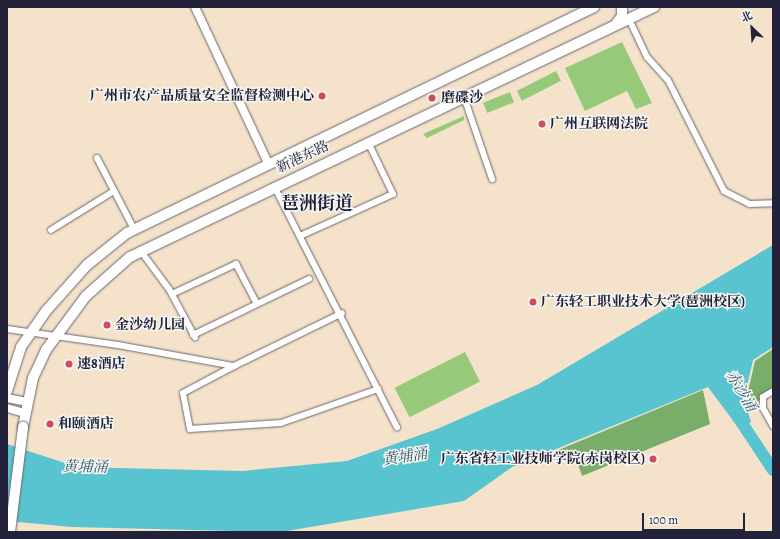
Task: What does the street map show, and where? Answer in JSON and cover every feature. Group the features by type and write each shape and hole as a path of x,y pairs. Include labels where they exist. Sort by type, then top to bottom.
{"main road":[{"name":"新港东路","path":"7,391 15,359 30,332 87,265 134,229 594,7"},
{"path":"614,26 622,16 622,7"},
{"path":"629,7 629,19"},
{"name":"新港东路","path":"10,532 25,413 33,378 56,336 93,289 140,250 654,7"}],"street":[{"path":"195,7 268,163"},
{"path":"629,19 647,57 668,80 724,191 750,204 773,203"},
{"path":"464,97 492,179"},
{"path":"300,236 394,194 368,142"},
{"path":"97,158 134,229"},
{"path":"274,186 342,313 397,426"},
{"path":"51,230 114,191"},
{"path":"140,250 172,294 194,337 256,304 309,279"},
{"path":"172,294 236,264 256,304"},
{"path":"342,313 234,366 184,393 190,429 282,423 378,389"},
{"path":"7,329 234,366"},
{"path":"773,392 764,397 762,408 773,426"},
{"path":"7,398 27,402"},
{"path":"7,408 25,413"}],"green space":[{"path":"622,42 652,103 636,109 627,91 585,111 565,68"},
{"path":"556,71 561,81 522,101 517,91"},
{"path":"510,92 514,102 487,113 483,103"},
{"path":"464,116 464,120 427,138 423,134"},
{"path":"773,349 773,389 757,402 750,402 747,396 755,361"},
{"path":"465,352 480,381 410,417 395,388"},
{"path":"703,390 710,424 582,476 577,461 556,451"}],"water":[{"name":"黄埔涌","path":"773,245 773,347 753,360 744,399 751,422 740,430 708,387 512,467 464,501 281,532 72,527 7,521 7,444 77,467 242,471 347,461 437,429 537,385"}],"waterway":[{"name":"赤沙涌","path":"736,414 773,470"}],"place":[{"name":"广州市农产品质量安全监督检测中心","path":"322,96"},
{"name":"磨碟沙","path":"432,98"},
{"name":"广州互联网法院","path":"542,124"},
{"name":"广东轻工职业技术大学(琶洲校区)","path":"533,302"},
{"name":"金沙幼儿园","path":"107,325"},
{"name":"速8酒店","path":"69,364"},
{"name":"和颐酒店","path":"50,424"},
{"name":"广东省轻工业技师学院(赤岗校区)","path":"653,459"}],"district":[{"name":"琶洲街道","path":"317,203"}]}
